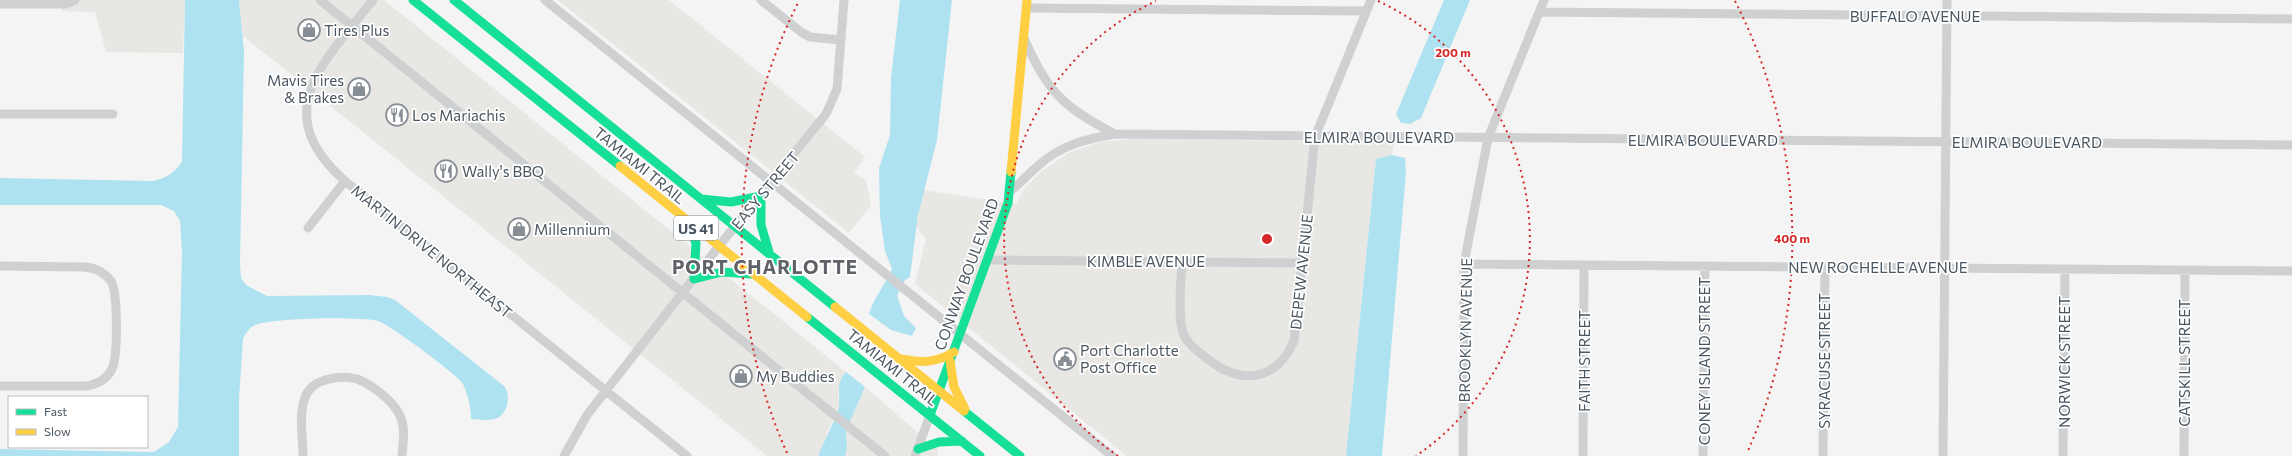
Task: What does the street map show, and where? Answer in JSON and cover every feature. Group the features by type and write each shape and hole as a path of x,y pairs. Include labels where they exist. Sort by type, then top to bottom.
{"main road":[{"name":"TAMIAMI TRAIL","path":"413,0 980,456"},
{"name":"TAMIAMI TRAIL","path":"454,0 1020,456"},
{"name":"CONWAY BOULEVARD","path":"930,415 938,390 989,260 1008,203 1027,4"},
{"path":"700,198 729,203 745,202 761,196 759,217 761,232 770,254"},
{"path":"687,220 696,242 694,279 717,271 735,270 754,275"},
{"path":"899,359 931,363 940,362 952,356 954,387 966,413"},
{"path":"916,452 932,442 942,439 962,441"}],"street":[{"path":"0,4 65,2 75,0"},
{"path":"320,0 885,456"},
{"name":"MARTIN DRIVE NORTHEAST","path":"373,0 318,70 312,82 307,107 310,133 314,145 328,166 687,456"},
{"path":"545,0 1112,456"},
{"path":"761,0 801,32 810,37 841,40"},
{"name":"EASY STREET","path":"564,456 580,424 684,294 719,246 820,124 832,102 838,77 844,0"},
{"name":"DEPEW AVENUE","path":"1182,262 1181,323 1183,334 1189,343 1215,365 1227,372 1241,376 1254,376 1268,372 1280,364 1289,353 1294,341 1315,137 1371,0"},
{"name":"BROOKLYN AVENUE","path":"1463,456 1464,264 1488,138 1544,0"},
{"path":"1943,456 1947,0"},
{"path":"1027,4 1366,11"},
{"name":"BUFFALO AVENUE","path":"1539,12 2292,19"},
{"name":"ELMIRA BOULEVARD","path":"1024,37 1039,69 1061,100 1079,115 1115,134"},
{"path":"0,114 113,114"},
{"name":"ELMIRA BOULEVARD","path":"1009,192 1023,182 1039,164 1059,150 1081,140 1115,134 2292,145"},
{"path":"308,228 345,181"},
{"name":"KIMBLE AVENUE","path":"989,260 1303,263"},
{"name":"NEW ROCHELLE AVENUE","path":"1464,264 2292,271"},
{"name":"FAITH STREET","path":"1583,456 1584,265"},
{"path":"0,266 85,266 96,268 105,274 112,282 115,293 115,357 113,367 107,376 99,383 88,386 0,386"},
{"name":"CONEY ISLAND STREET","path":"1703,456 1705,266"},
{"name":"SYRACUSE STREET","path":"1823,456 1825,267"},
{"name":"NORWICK STREET","path":"2063,456 2065,269"},
{"name":"CATSKILL STREET","path":"2184,456 2185,270"},
{"path":"303,456 303,405 306,394 313,386 322,380 333,378 357,379 369,385 394,406 400,415 403,427 402,456"},
{"name":"CONWAY BOULEVARD","path":"916,452 930,415"}],"shaded area":[{"path":"61,0 185,0 183,53 106,52 95,12 62,11"},
{"path":"239,0 384,0 846,372 842,376 838,394 839,404 818,456 767,456 243,36"},
{"path":"558,0 669,0 865,157 854,173 866,180 871,205 849,233"},
{"path":"1132,139 1394,142 1392,155 1376,159 1346,456 1127,456 915,284 926,239 916,227 923,190 1016,204 1024,189 1042,171 1070,152 1101,142"},
{"path":"865,387 938,450 938,456 845,456 847,447 846,431"}],"water":[{"path":"185,0 239,0 244,51 240,264 241,278 246,285 267,296 369,295 387,297 395,300 504,386 508,395 508,400 502,414 494,419 488,420 471,419 468,397 463,384 437,361 385,324 368,319 296,319 255,325 248,331 243,339 239,398 239,456 0,456 0,449 154,452 169,442 178,427 182,251 180,221 174,211 161,205 0,205 0,178 153,181 166,177 176,169 182,162"},
{"path":"900,0 952,0 937,140 918,215 910,277 905,280 897,295 904,316 916,328 912,336 891,330 869,314 892,269 885,251 880,216 879,168 890,135 891,78"},
{"path":"1444,0 1470,0 1421,118 1410,124 1401,123 1396,114"},
{"path":"1392,155 1405,158 1406,172 1382,456 1346,456 1376,159"},
{"path":"846,372 865,387 846,431 847,447 845,456 818,456 838,409 839,387"}],"traffic: fast":[{"path":"413,0 620,166"},
{"path":"454,0 835,307"},
{"path":"930,415 1008,203 1011,172"},
{"path":"701,199 731,202 761,196 761,225 769,252"},
{"path":"688,223 696,243 694,279 722,272 751,274"},
{"path":"807,317 980,456"},
{"path":"964,411 1020,456"},
{"path":"918,449 939,442 962,441"}],"traffic: slow":[{"path":"1011,172 1027,0"},
{"path":"620,166 807,317"},
{"path":"835,307 964,411"},
{"path":"901,359 929,361 947,356 954,352"},
{"path":"950,361 954,387 965,409"}],"place":[{"name":"Tires Plus","path":"309,30"},
{"name":"Mavis Tires & Brakes","path":"359,89"},
{"name":"Los Mariachis","path":"397,115"},
{"name":"Wally's BBQ","path":"446,171"},
{"name":"Millennium","path":"519,229"},
{"name":"Port Charlotte Post Office","path":"1065,359"},
{"name":"My Buddies","path":"741,376"}],"district":[{"name":"PORT CHARLOTTE","path":"765,266"}]}
